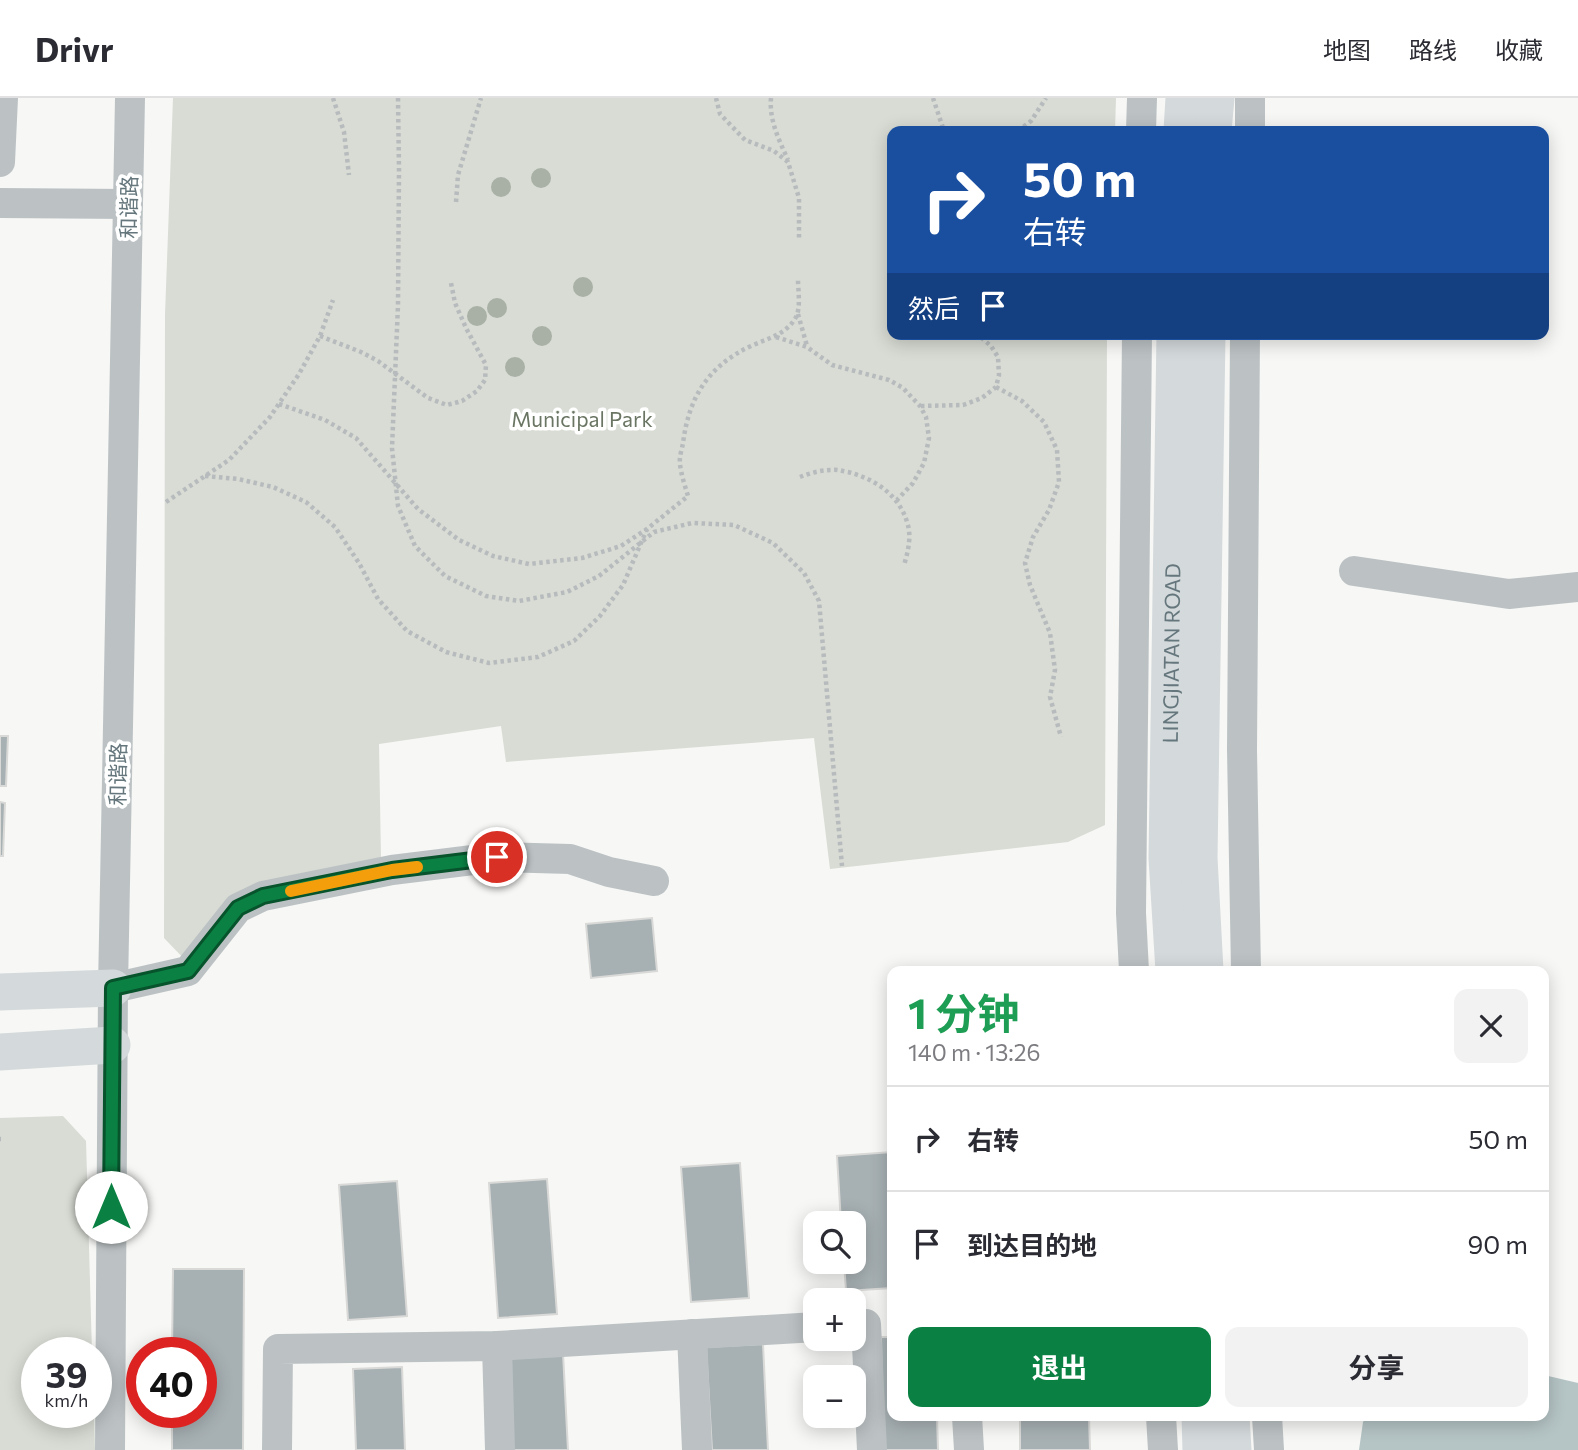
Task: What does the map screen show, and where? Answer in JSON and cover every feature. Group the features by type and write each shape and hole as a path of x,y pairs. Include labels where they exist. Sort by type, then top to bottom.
{"main road":[{"path":"1181,126 1184,98"},
{"path":"1213,126 1216,98"},
{"name":"LINGJIATAN ROAD","path":"1174,966 1167,858 1175,340"},
{"name":"LINGJIATAN ROAD","path":"1205,966 1199,858 1207,340"},
{"path":"0,992 113,988"},
{"path":"0,1052 112,1045"},
{"path":"1199,1421 1202,1450"},
{"path":"1231,1421 1233,1450"}],"street":[{"path":"0,162 2,98"},
{"name":"和谐路","path":"110,1450 112,1045 131,98"},
{"path":"1140,126 1142,98"},
{"path":"1250,98 1250,126"},
{"path":"0,203 128,204"},
{"path":"1134,966 1131,913 1136,340"},
{"path":"1245,340 1242,750 1246,966"},
{"path":"1354,571 1509,594 1578,587"},
{"path":"113,988 188,971 238,908 263,896 392,870 497,857 569,859 609,872 654,881"},
{"path":"871,1324 872,1450"},
{"path":"277,1450 278,1349 497,1346 803,1328"},
{"path":"692,1334 697,1450"},
{"path":"497,1346 500,1450"},
{"path":"967,1421 969,1450"},
{"path":"1161,1421 1163,1450"},
{"path":"1267,1421 1269,1450"}],"path":[{"path":"333,98 344,132 349,175"},
{"path":"398,98 399,237 392,448 398,506 415,546 444,576 486,596 519,601 567,592 599,576 654,533 692,523 734,525 773,543 804,573 819,601 842,866"},
{"path":"456,202 458,175 481,98"},
{"path":"716,98 720,114 745,140 774,151 788,162"},
{"path":"771,98 770,109 777,135 799,198 799,239"},
{"path":"933,98 942,126"},
{"path":"1024,126 1031,121 1046,98"},
{"path":"798,279 798,314 807,347"},
{"path":"320,336 378,361 428,398 447,405 462,401 477,391 485,380 486,365 455,303 451,284"},
{"path":"166,502 229,460 270,417 320,336 333,300"},
{"path":"279,404 325,420 356,438 418,509 459,540 493,556 529,564 582,558 621,545 647,529 688,496 680,464 686,421 698,391 712,373 732,357 775,337 790,326 798,314"},
{"path":"775,337 807,347 832,365 889,380 903,388 920,407 926,418 929,438 924,463 913,482 897,500"},
{"path":"920,407 963,405 982,398 996,387 999,375 998,357 984,340"},
{"path":"996,387 1023,401 1044,422 1056,450 1059,482 1049,510 1033,537 1025,563 1030,585 1050,633 1055,670 1051,697 1061,737"},
{"path":"800,477 816,471 835,469 864,477 882,487 897,500 908,524 909,547 904,565"},
{"path":"205,475 273,487 306,502 335,527 359,562 378,599 407,631 446,652 489,663 538,657 574,640 600,616 623,584 647,529"}],"green space":[{"name":"Municipal Park","path":"173,98 1116,98 1115,126 887,126 887,340 1107,340 1105,825 1068,842 830,869 814,738 506,762 501,726 379,744 381,860 237,893 189,964 164,938 165,315"},
{"path":"63,1116 86,1141 92,1337 21,1337 21,1428 94,1428 95,1450 0,1450 0,1118"}],"shaded area":[{"path":"1549,1376 1578,1383 1578,1450 1359,1450 1363,1422 1549,1421"}],"building":[{"path":"0,736 8,736 6,786 0,786"},
{"path":"0,802 5,803 3,856 0,856"},
{"path":"652,918 657,971 591,978 586,924"},
{"path":"887,1152 887,1288 846,1288 845,1274 866,1274 866,1211 840,1211 837,1156"},
{"path":"740,1163 749,1298 691,1302 681,1167"},
{"path":"547,1179 557,1314 498,1318 489,1183"},
{"path":"397,1181 407,1316 348,1320 339,1185"},
{"path":"173,1269 244,1269 243,1450 172,1450 172,1428 217,1428 217,1337 172,1337"},
{"path":"881,1337 887,1337 887,1421 937,1421 938,1450 883,1450"},
{"path":"763,1344 768,1450 712,1450 706,1347"},
{"path":"563,1353 568,1450 512,1450 507,1357"},
{"path":"402,1367 405,1450 356,1450 353,1369"},
{"path":"1020,1421 1089,1421 1090,1450 1020,1450"}],"slow traffic":[{"path":"291,891 417,867"}],"route":[{"path":"111,1207 113,988 188,971 238,908 263,896 392,870 497,857"}]}
